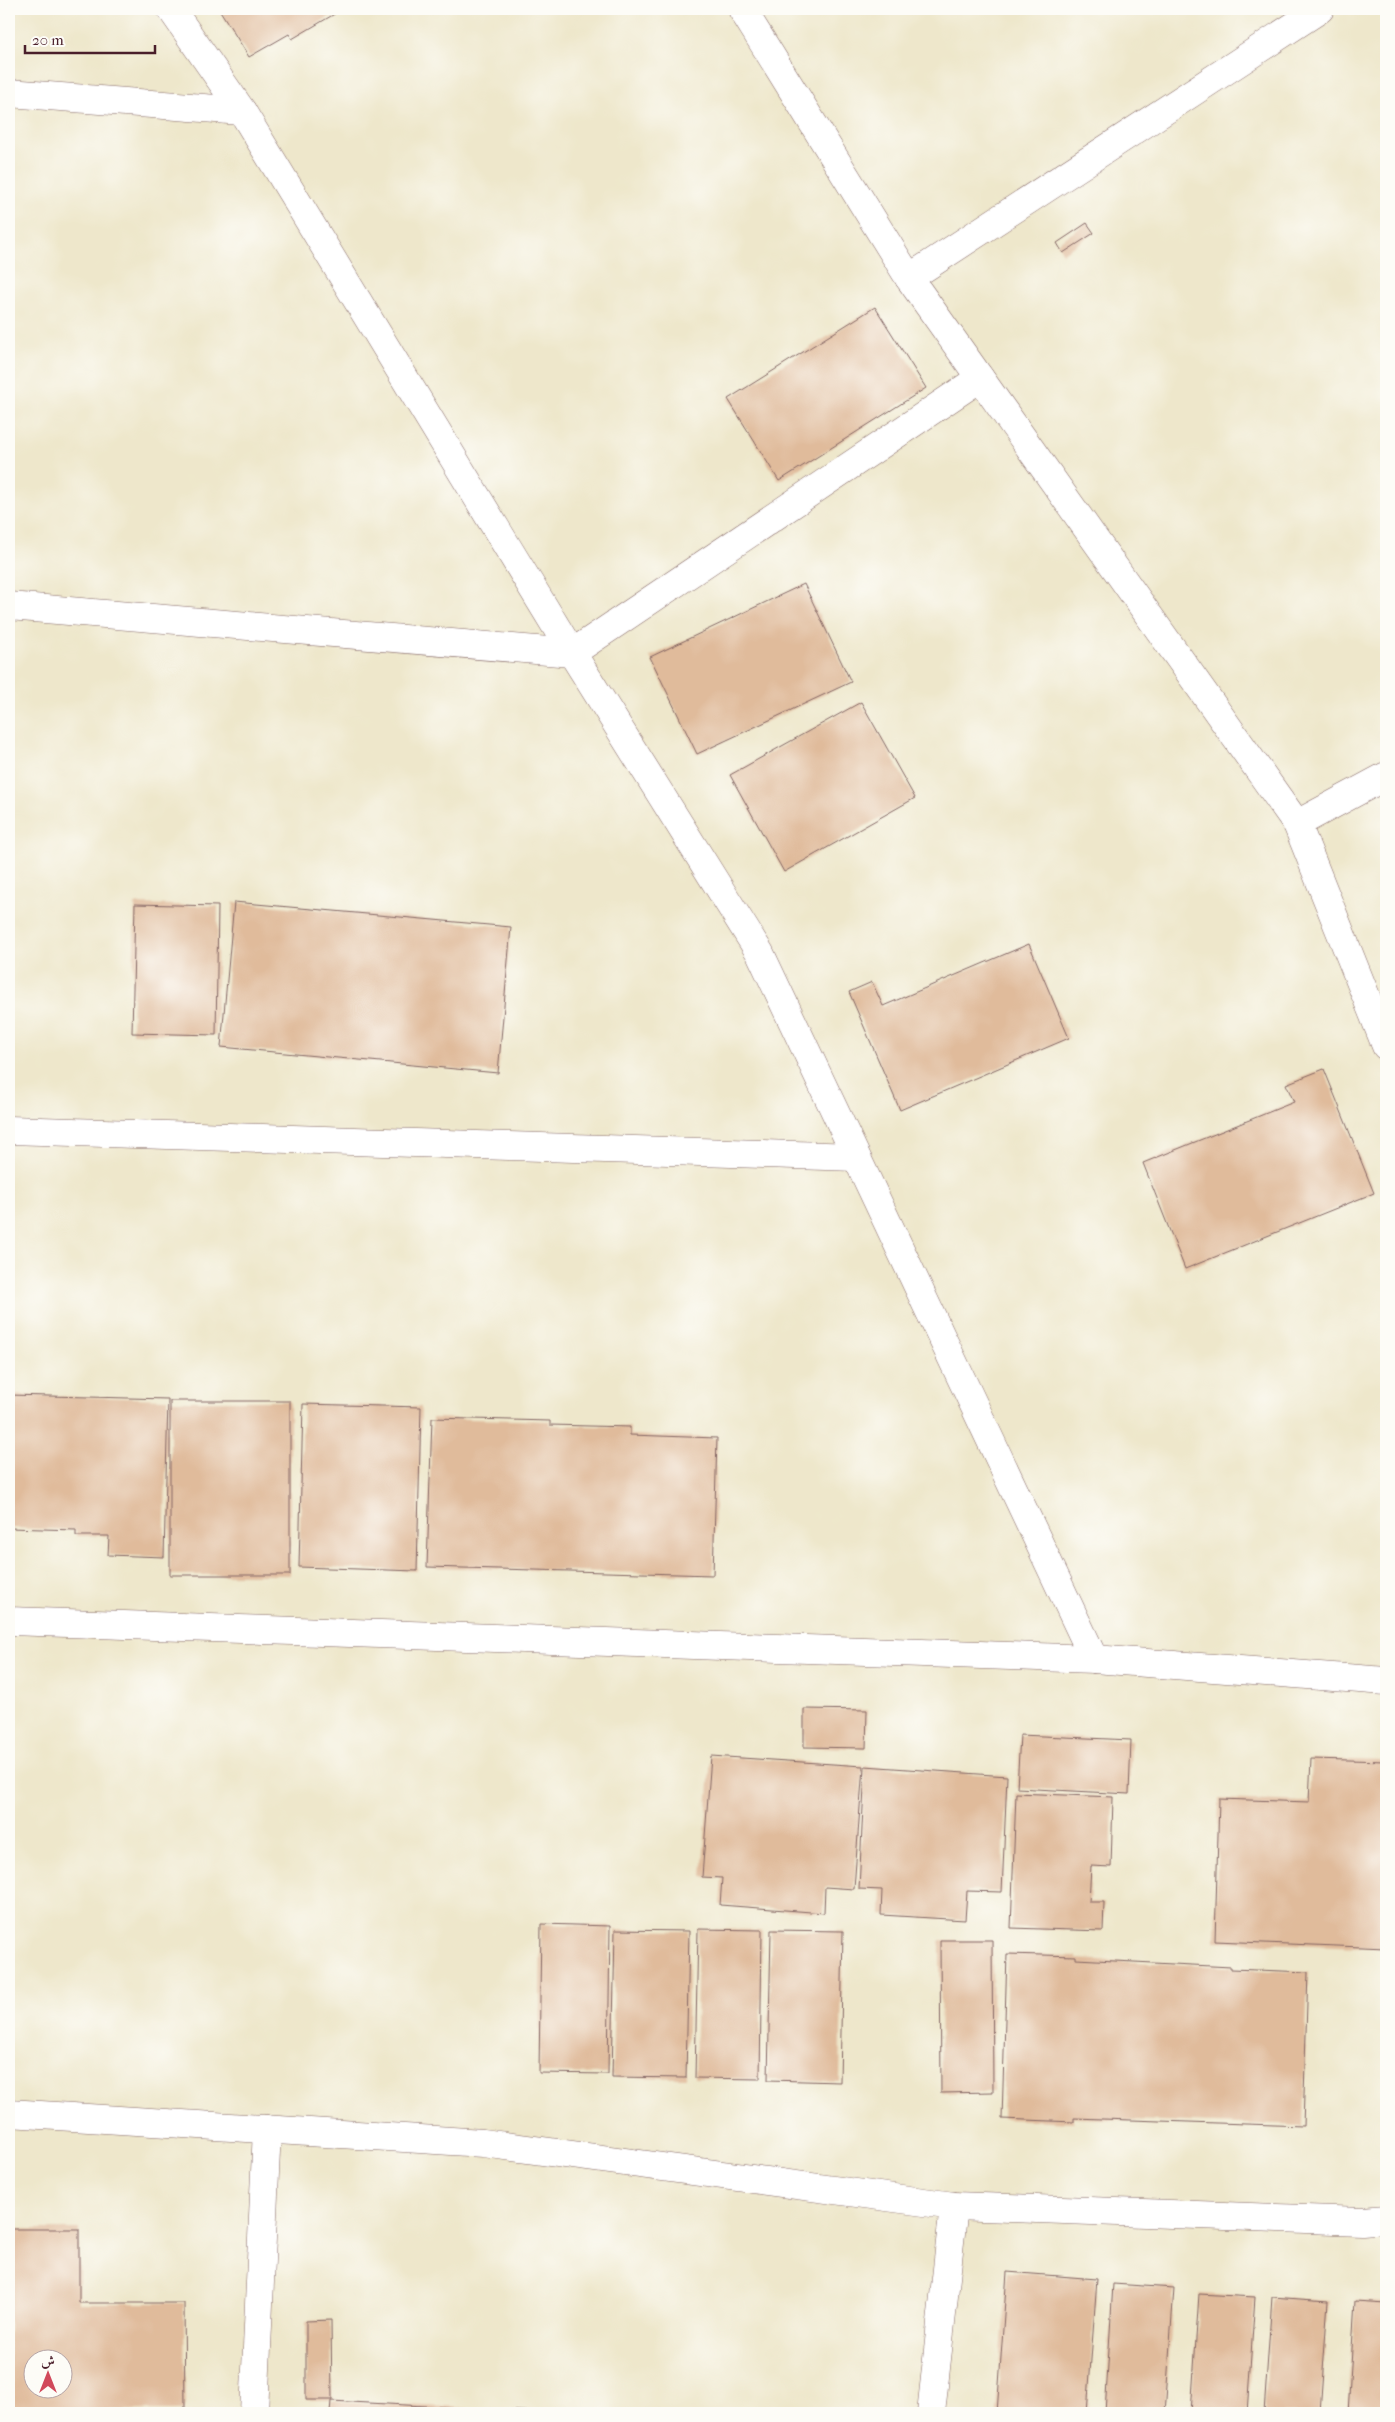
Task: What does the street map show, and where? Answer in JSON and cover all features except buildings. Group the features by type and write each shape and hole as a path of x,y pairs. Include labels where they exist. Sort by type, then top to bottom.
{"street":[{"path":"171,9 242,111 572,654 760,953 1094,1659"},
{"path":"742,9 909,278 1297,824 1386,1046"},
{"path":"909,278 1320,9"},
{"path":"9,93 242,111"},
{"path":"9,606 572,654 980,378"},
{"path":"1297,824 1386,776"},
{"path":"9,1130 856,1157"},
{"path":"9,1622 1094,1659 1386,1681"},
{"path":"9,2113 483,2143 954,2206 1362,2221 1386,2219"},
{"path":"254,2413 268,2130"},
{"path":"931,2413 954,2206"}]}
